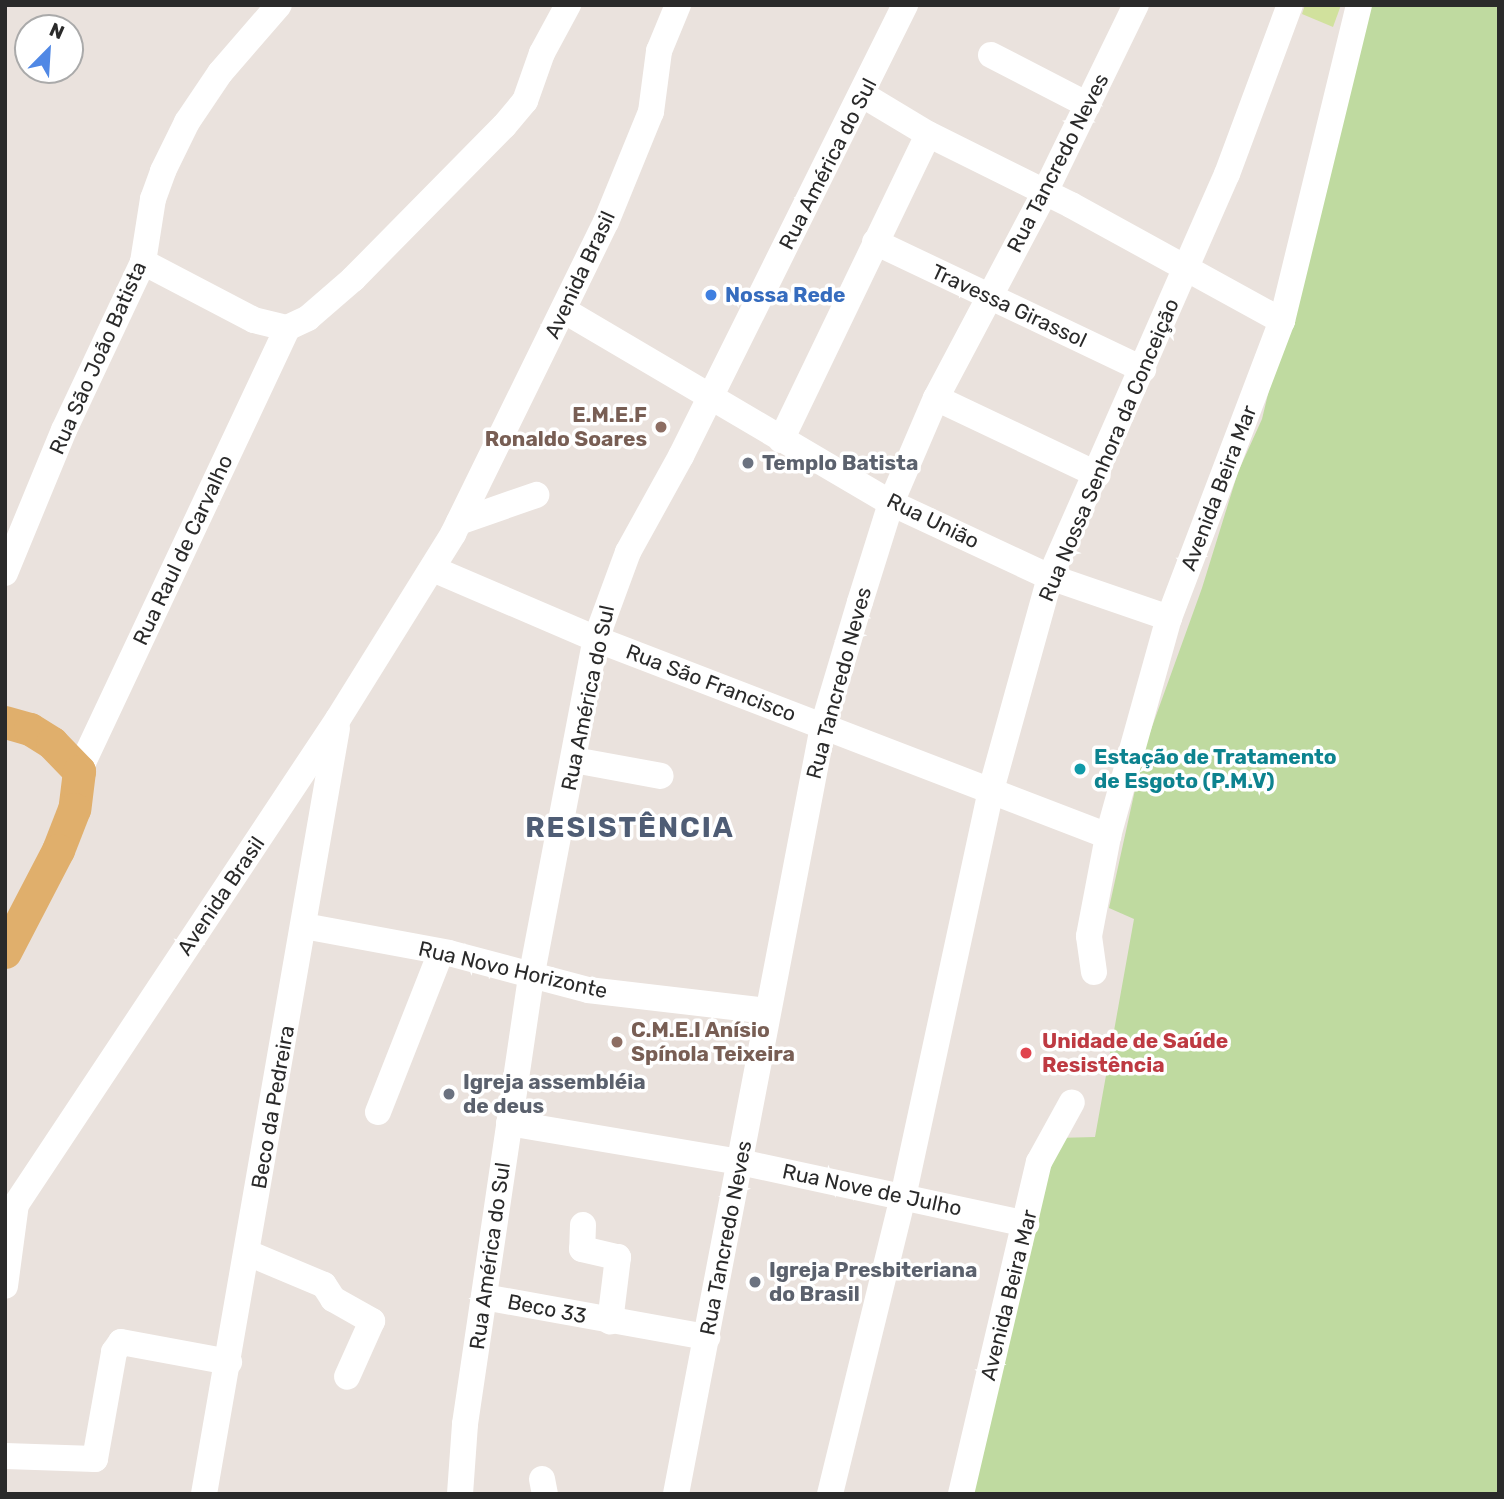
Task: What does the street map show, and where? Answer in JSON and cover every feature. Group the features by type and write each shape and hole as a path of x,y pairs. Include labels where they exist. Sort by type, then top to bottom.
{"main road":[{"path":"5,722 30,729 52,743 79,771 74,809 58,850 5,952"}],"street":[{"name":"Rua São João Batista","path":"5,573 69,418 143,262 153,199 187,122 220,73 279,5"},
{"path":"143,262 254,320 287,328 308,318 365,265 524,101 542,53 568,5"},
{"name":"Avenida Brasil","path":"10,1213 338,719 456,528 565,311 650,112 659,51 678,5"},
{"name":"Rua América do Sul","path":"460,1494 464,1424 532,973 596,639 628,552 710,398 863,95 905,5"},
{"name":"Rua Tancredo Neves","path":"676,1494 740,1162 765,1011 822,726 891,503 936,398 1045,192 1136,5"},
{"name":"Rua Nossa Senhora da Conceição","path":"903,1197 990,790 1021,672 1050,577 1098,475 1187,269 1290,5"},
{"name":"Avenida Beira Mar","path":"1094,972 1090,925 1108,836 1169,618 1282,321 1359,5"},
{"path":"991,55 1088,105"},
{"path":"863,95 928,134 1045,192 1282,321"},
{"path":"781,440 928,134"},
{"name":"Travessa Girassol","path":"875,242 1143,369"},
{"name":"Rua União","path":"565,311 891,503 1050,577 1169,618"},
{"name":"Rua Raul de Carvalho","path":"79,771 287,328"},
{"path":"936,398 1098,475"},
{"path":"456,528 536,495"},
{"name":"Rua São Francisco","path":"433,569 596,639 1108,836"},
{"name":"Beco da Pedreira","path":"204,1494 248,1253 338,719"},
{"path":"574,760 661,776"},
{"name":"Rua Novo Horizonte","path":"304,926 441,952 532,973 588,990 765,1011"},
{"path":"378,1112 441,952"},
{"name":"Avenida Beira Mar","path":"961,1494 1040,1162 1072,1102"},
{"name":"Rua Nove de Julho","path":"509,1123 740,1162 1027,1224"},
{"path":"830,1494 903,1197"},
{"path":"5,1286 10,1213"},
{"name":"Beco 33","path":"583,1226 582,1249 618,1257 610,1321"},
{"path":"248,1253 324,1284 333,1299 372,1321 347,1377"},
{"name":"Beco 33","path":"484,1297 707,1336"},
{"path":"5,1456 95,1459 114,1352 121,1342 229,1362"}],"green space":[{"path":"1305,5 1341,5 1333,27 1302,14"},
{"path":"1362,5 1499,5 1499,1494 972,1494 1056,1138 1095,1137 1134,919 1109,908 1144,749 1202,588 1238,472 1262,419"}],"place":[{"name":"Nossa Rede","path":"711,295"},
{"name":"E.M.E.F Ronaldo Soares","path":"661,427"},
{"name":"Templo Batista","path":"748,463"},
{"name":"Estação de Tratamento de Esgoto (P.M.V)","path":"1080,769"},
{"name":"C.M.E.I Anísio Spínola Teixeira","path":"617,1042"},
{"name":"Unidade de Saúde Resistência","path":"1026,1053"},
{"name":"Igreja assembléia de deus","path":"449,1094"},
{"name":"Igreja Presbiteriana do Brasil","path":"755,1282"}],"district":[{"name":"RESISTÊNCIA","path":"630,828"}]}
